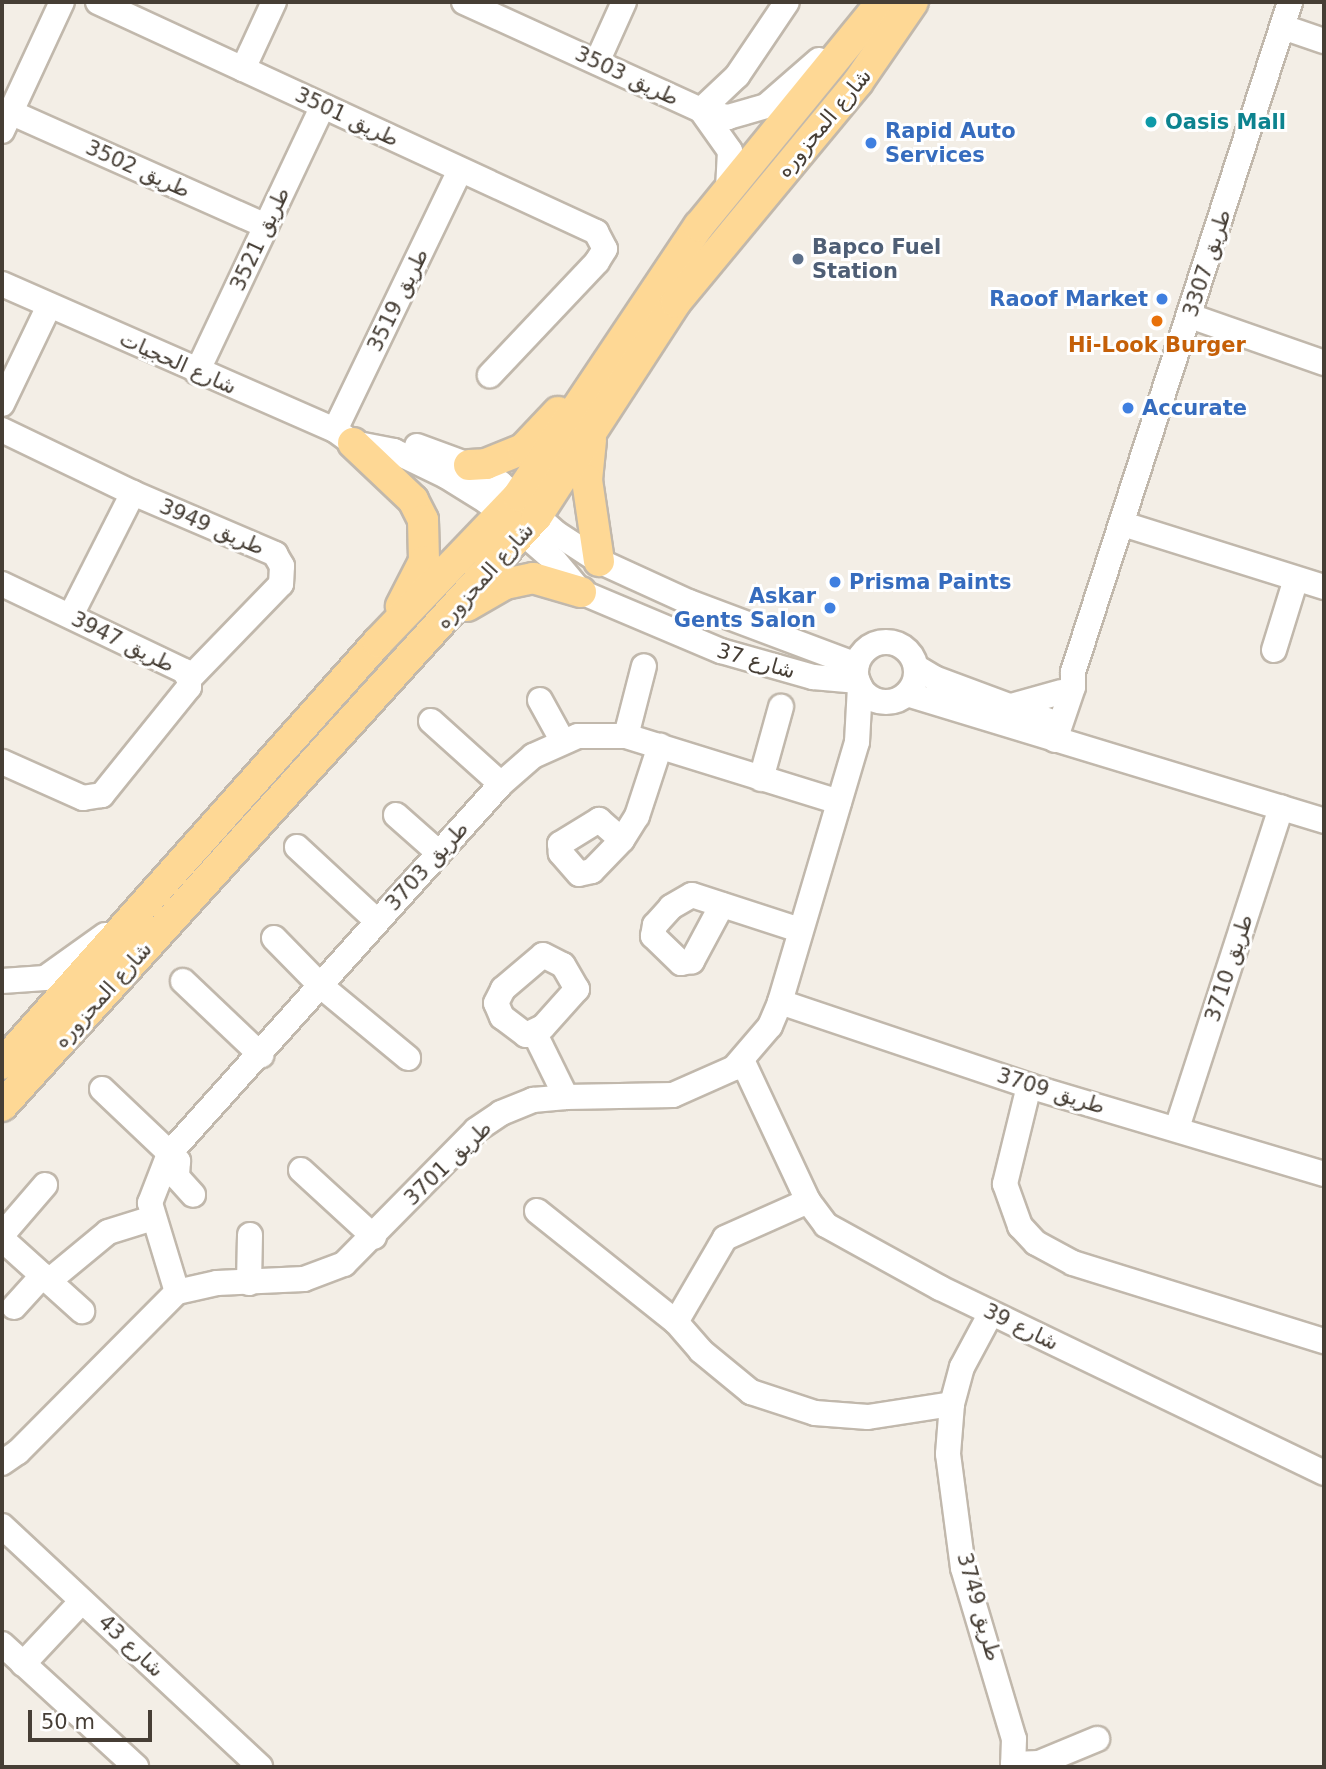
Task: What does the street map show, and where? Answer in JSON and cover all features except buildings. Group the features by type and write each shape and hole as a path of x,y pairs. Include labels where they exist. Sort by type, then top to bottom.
{"main road":[{"name":"شارع المحزوره","path":"2,1106 441,624 520,515 649,295 729,188 882,2"},
{"name":"شارع المحزوره","path":"2,1064 378,642 520,515 591,436 676,302 858,82 912,2"},
{"path":"469,465 486,464 523,449 577,389 600,376"},
{"path":"591,436 587,480 599,561"},
{"path":"344,437 413,500 425,534 424,561 414,584 378,642"},
{"path":"441,624 490,591 523,579 533,578 581,592"}],"street":[{"path":"6,121 62,2"},
{"name":"طريق 3501","path":"98,2 596,232 604,241 602,255 489,374"},
{"path":"243,69 274,2"},
{"name":"طريق 3503","path":"464,2 702,110 737,76 786,2"},
{"path":"597,62 624,2"},
{"name":"طريق 3307","path":"1053,730 1067,682 1123,524 1290,2"},
{"path":"702,110 728,117 749,113 785,93 839,42 864,26"},
{"path":"1283,27 1324,41"},
{"path":"737,76 731,101 749,113"},
{"name":"طريق 3521","path":"197,372 323,106"},
{"path":"702,110 730,151 729,188"},
{"name":"طريق 3502","path":"6,121 266,226"},
{"name":"طريق 3519","path":"344,437 460,170"},
{"name":"شارع الحجيات","path":"2,284 344,437 394,450 520,515"},
{"path":"2,404 49,306"},
{"path":"1190,316 1324,363"},
{"name":"طريق 3949","path":"2,430 133,494 275,554 282,566 281,584 189,679"},
{"name":"شارع الحجيات","path":"344,437 399,442 469,465 520,515"},
{"path":"71,615 133,494"},
{"path":"520,515 599,561 858,677 869,696 898,698 1053,730 1138,754 1154,766 1324,821"},
{"name":"شارع 37","path":"520,515 581,592 721,651 813,677 858,677"},
{"path":"1123,524 1324,587"},
{"path":"1274,650 1296,579"},
{"name":"طريق 3947","path":"2,584 184,671 189,679 189,687 102,795 83,798 2,762"},
{"path":"858,677 869,648 890,642 904,648 916,667 934,678 1011,706 1053,730"},
{"path":"626,736 643,666"},
{"path":"898,698 915,681 916,667"},
{"name":"طريق 3701","path":"177,1292 217,1283 304,1279 344,1264 489,1120 519,1104 566,1097 653,1098 693,1089 734,1067 770,1026 780,1002 857,741 858,677"},
{"path":"1011,706 1067,682"},
{"name":"طريق 3701","path":"857,741 898,698"},
{"path":"540,701 562,740"},
{"path":"761,779 781,707"},
{"path":"431,721 501,785"},
{"name":"طريق 3703","path":"177,1292 153,1218 152,1188 169,1154 261,1055 377,921 501,785 533,756 562,740 626,736 839,802"},
{"path":"622,839 637,816 660,746"},
{"name":"طريق 3710","path":"1177,1128 1280,807"},
{"path":"396,815 439,853"},
{"path":"297,847 377,921"},
{"path":"722,905 800,930"},
{"path":"2,981 45,978 132,917"},
{"path":"274,938 321,986 408,1058"},
{"path":"183,981 261,1055"},
{"name":"طريق 3709","path":"780,1002 1029,1086 1322,1165"},
{"path":"535,1034 566,1097"},
{"name":"شارع 39","path":"734,1067 770,1125 808,1201 834,1230 991,1313 1324,1473"},
{"path":"1029,1086 1005,1184 1020,1226 1036,1243 1073,1263 1324,1340"},
{"path":"102,1089 178,1161 179,1181 193,1195"},
{"path":"301,1170 374,1237"},
{"path":"45,1185 2,1237 82,1311"},
{"path":"676,1322 725,1238 808,1201"},
{"path":"537,1211 676,1322 701,1351 751,1392 814,1413 868,1417 952,1404"},
{"path":"14,1307 108,1232 153,1218"},
{"path":"249,1283 250,1235"},
{"path":"2,1481 10,1457 177,1292"},
{"name":"طريق 3749","path":"991,1313 962,1367 952,1404 948,1454 963,1568 1014,1739 1013,1766"},
{"name":"شارع 43","path":"2,1527 260,1767"},
{"path":"23,1664 82,1601"},
{"path":"2,1644 135,1767"},
{"path":"1013,1766 1039,1763 1097,1739"}],"place":[{"name":"Oasis Mall","path":"1151,122"},
{"name":"Rapid Auto Services","path":"871,143"},
{"name":"Bapco Fuel Station","path":"798,259"},
{"name":"Raoof Market","path":"1162,299"},
{"name":"Hi-Look Burger","path":"1157,321"},
{"name":"Accurate","path":"1128,408"},
{"name":"Prisma Paints","path":"835,582"},
{"name":"Askar Gents Salon","path":"830,608"}]}
